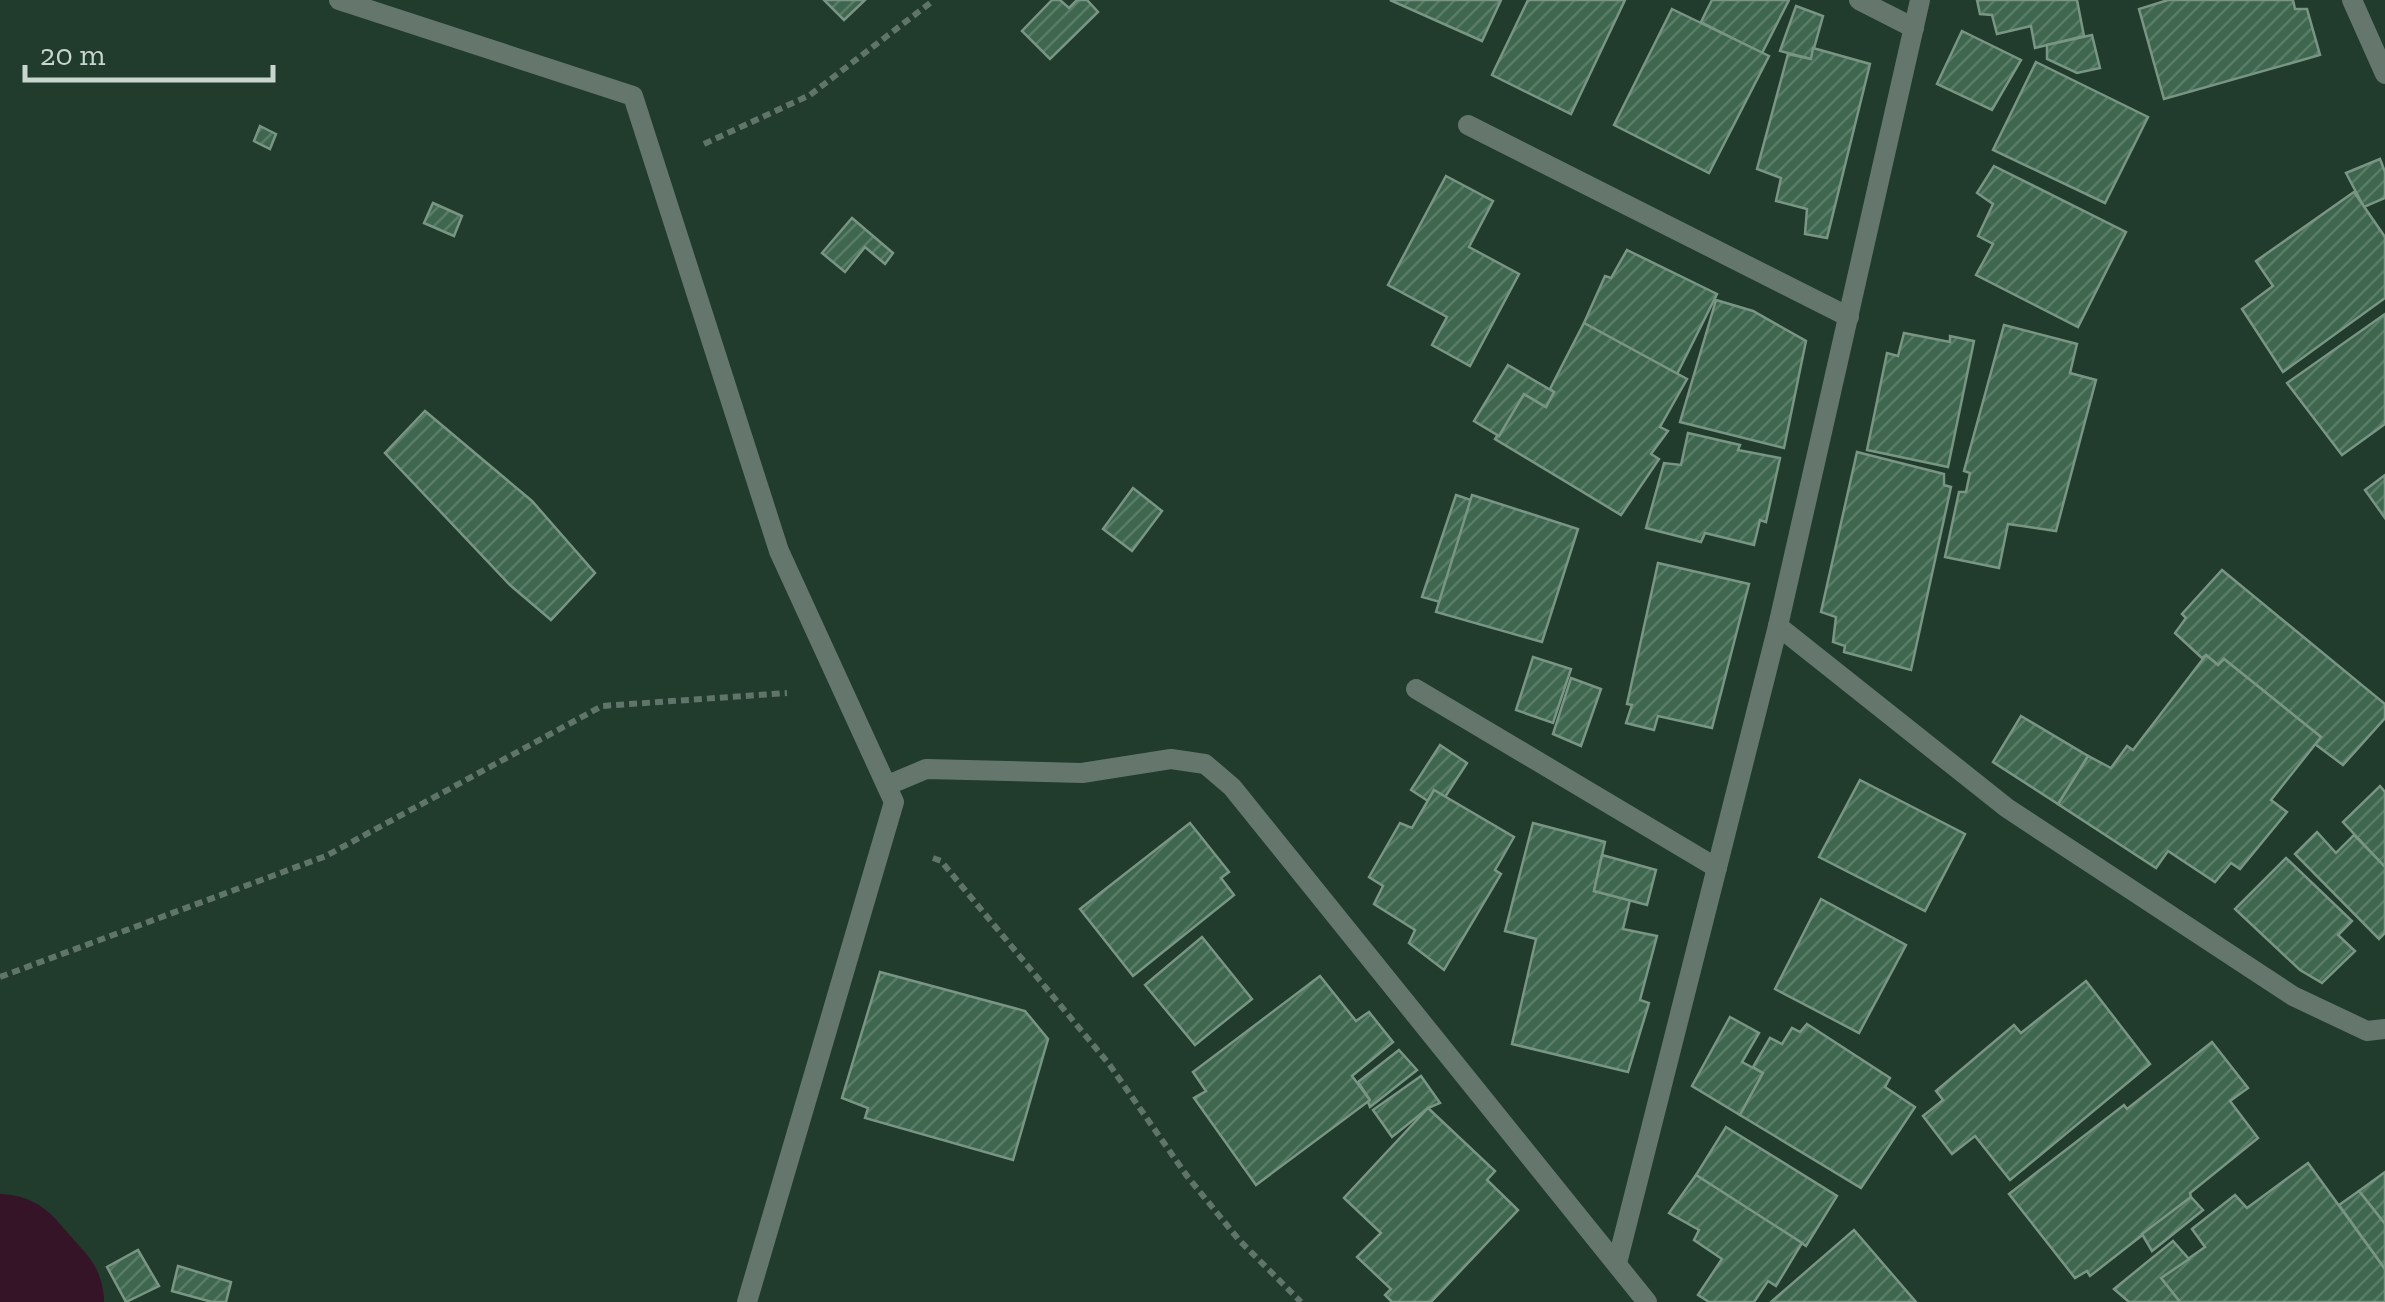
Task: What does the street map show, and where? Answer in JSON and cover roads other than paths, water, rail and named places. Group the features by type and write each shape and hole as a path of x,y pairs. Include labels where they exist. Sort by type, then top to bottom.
{"street":[{"path":"339,0 633,96 779,551 894,802 747,1302"},
{"path":"1859,0 1914,28"},
{"path":"1618,1263 1778,626 1920,0"},
{"path":"2352,0 2385,74"},
{"path":"1468,125 1848,317"},
{"path":"1778,626 2007,808 2293,996 2367,1032 2385,1029"},
{"path":"1416,689 1716,868"},
{"path":"888,785 926,768 1082,773 1172,759 1205,764 1232,787 1646,1302"}],"waterway":[{"path":"0,1268 30,1302"}]}
